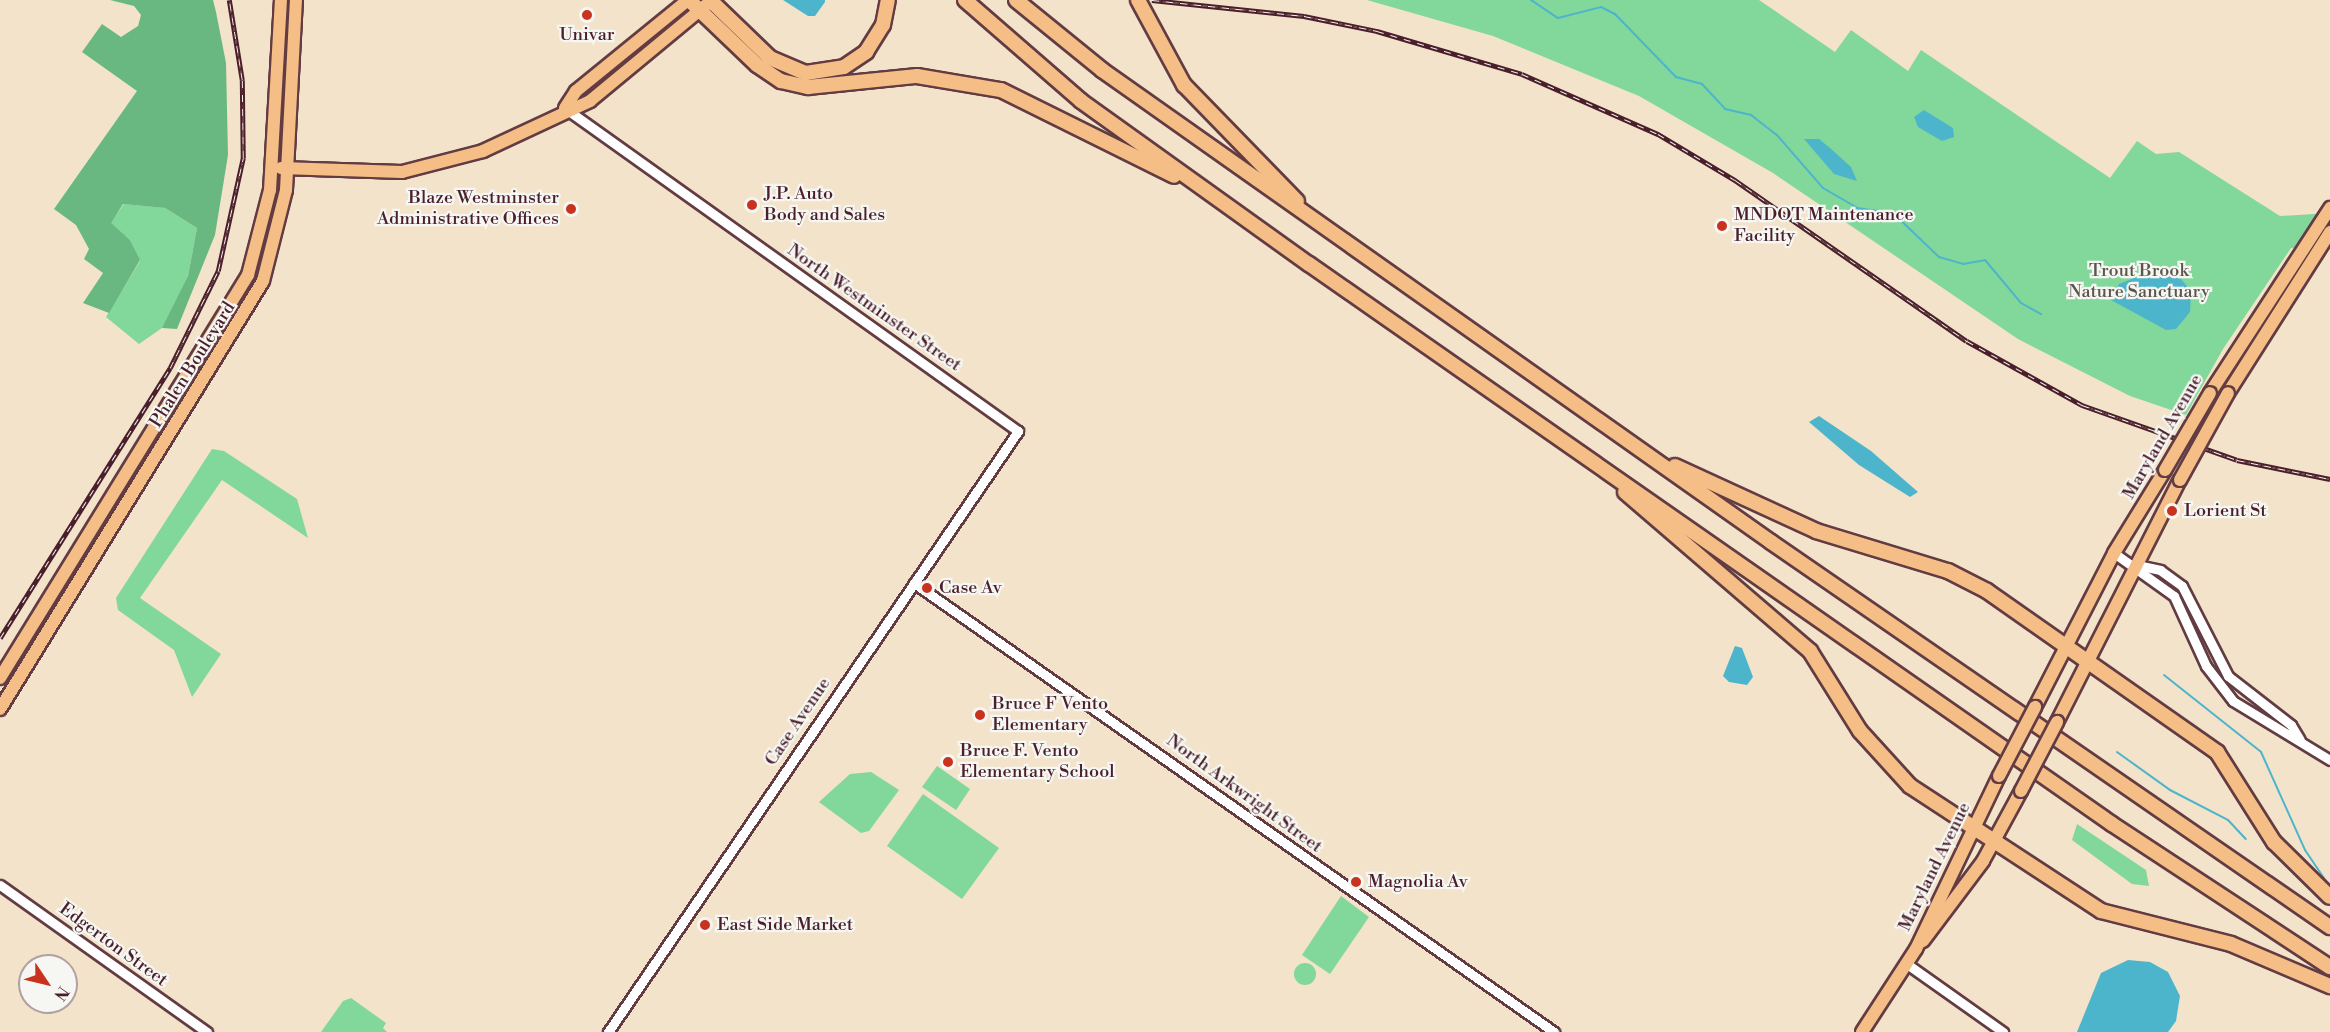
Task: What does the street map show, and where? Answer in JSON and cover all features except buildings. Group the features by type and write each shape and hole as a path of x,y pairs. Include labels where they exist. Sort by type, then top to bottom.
{"highway":[{"path":"689,0 757,65 781,81 808,87 917,76 1001,90 1046,107 1231,208"},
{"path":"711,0 770,58 806,73 852,62 877,39 887,7"},
{"path":"965,0 1015,46 1107,120 1231,208 2112,824 2330,967"},
{"path":"1016,0 1077,51 1313,218 1631,442 2330,927"},
{"path":"1138,0 1159,47 1184,85 1313,218"},
{"path":"1562,440 1810,651 1860,731 1893,770 2101,911 2230,944 2330,986"},
{"path":"1631,442 1816,531 1968,579 2217,752 2274,842 2330,897"}],"main road":[{"name":"Phalen Boulevard","path":"0,678 239,295 262,233 272,168 281,0"},
{"name":"Phalen Boulevard","path":"0,709 253,303 278,237 288,169 296,0"},
{"path":"565,108 576,91 689,0"},
{"path":"272,168 372,173 444,164 502,142 565,108 590,101 680,30 711,0"},
{"name":"Maryland Avenue","path":"1916,949 1998,778 2114,553 2210,393 2327,212"},
{"name":"Maryland Avenue","path":"1916,949 1946,916 1996,840 2134,564 2180,480 2228,393 2330,232"},
{"path":"1862,1032 1916,949"}],"street":[{"name":"North Westminster Street","path":"565,108 1018,431"},
{"name":"Case Avenue","path":"608,1032 1018,431"},
{"path":"2114,553 2134,564 2172,578 2198,614 2209,642 2228,676 2291,725 2300,740"},
{"path":"2134,564 2174,596 2196,645 2233,701 2330,760"},
{"name":"North Arkwright Street","path":"914,583 1554,1032"},
{"name":"Edgerton Street","path":"0,885 207,1032"},
{"path":"1906,964 2003,1032"}],"green space":[{"path":"110,0 213,0 216,12 226,63 228,155 215,235 177,329 162,328 188,276 197,228 165,208 123,204 111,223 130,240 140,260 109,313 83,303 103,273 84,259 89,249 76,225 54,209 137,91 82,52 102,24 121,37 138,26 141,15 134,6"},
{"name":"Trout Brook Nature Sanctuary","path":"1367,0 1759,0 1835,52 1851,30 1908,71 1921,50 2110,178 2137,141 2156,154 2179,152 2280,216 2330,213 2330,249 2291,248 2223,349 2186,415 2130,396 2018,339 1773,173 1639,96 1493,36"},
{"path":"124,204 165,208 197,228 188,276 172,313 162,328 139,344 106,317 140,261 130,240 110,223"},
{"path":"212,449 224,451 297,499 308,538 222,480 140,598 221,654 192,697 174,650 118,610 116,598"},
{"path":"937,766 970,789 956,810 922,787"},
{"path":"871,772 899,790 869,831 861,833 819,802 850,774"},
{"path":"923,794 999,848 962,899 887,846"},
{"path":"2077,824 2146,870 2149,886 2132,884 2072,840"},
{"path":"1341,896 1369,917 1330,974 1302,955"},
{"path":"1305,963 1313,966 1316,974 1313,982 1305,985 1297,982 1294,974 1297,966"},
{"path":"351,998 386,1023 383,1028 387,1032 321,1032 343,1001"}],"water":[{"path":"783,0 825,0 825,2 815,16 808,16"},
{"path":"1924,110 1953,128 1954,137 1942,141 1918,127 1914,117"},
{"path":"1804,139 1819,139 1851,167 1857,181 1834,174"},
{"path":"2151,271 2181,279 2191,291 2190,312 2176,329 2166,330 2111,300 2119,284"},
{"path":"1819,416 1871,451 1918,492 1910,497 1859,465 1809,422"},
{"path":"1735,646 1742,648 1753,677 1747,685 1729,682 1723,676"},
{"path":"2128,960 2150,962 2168,972 2180,996 2176,1021 2168,1032 2077,1032 2101,973"}],"waterway":[{"path":"1531,0 1558,18 1601,7 1615,14 1676,77 1702,84 1725,109 1751,115 1777,135 1823,188 1857,208 1893,213 1939,257 1963,264 1985,260 2021,303 2041,314"},
{"path":"2164,675 2261,752 2305,850 2330,887"},
{"path":"2117,752 2170,790 2228,820 2246,839"}],"railway":[{"path":"0,638 170,368 218,271 243,158 242,80 229,0"},
{"path":"1152,0 1304,16 1377,31 1522,74 1658,134 1735,180 1967,341 2082,405 2237,460 2330,479"}],"place":[{"name":"Univar","path":"587,15"},
{"name":"J.P. Auto Body and Sales","path":"752,205"},
{"name":"Blaze Westminster Administrative Offices","path":"571,209"},
{"name":"MNDOT Maintenance Facility","path":"1722,226"},
{"name":"Lorient St","path":"2172,511"},
{"name":"Case Av","path":"927,588"},
{"name":"Bruce F Vento Elementary","path":"980,715"},
{"name":"Bruce F. Vento Elementary School","path":"948,762"},
{"name":"Magnolia Av","path":"1356,882"},
{"name":"East Side Market","path":"705,925"}]}
